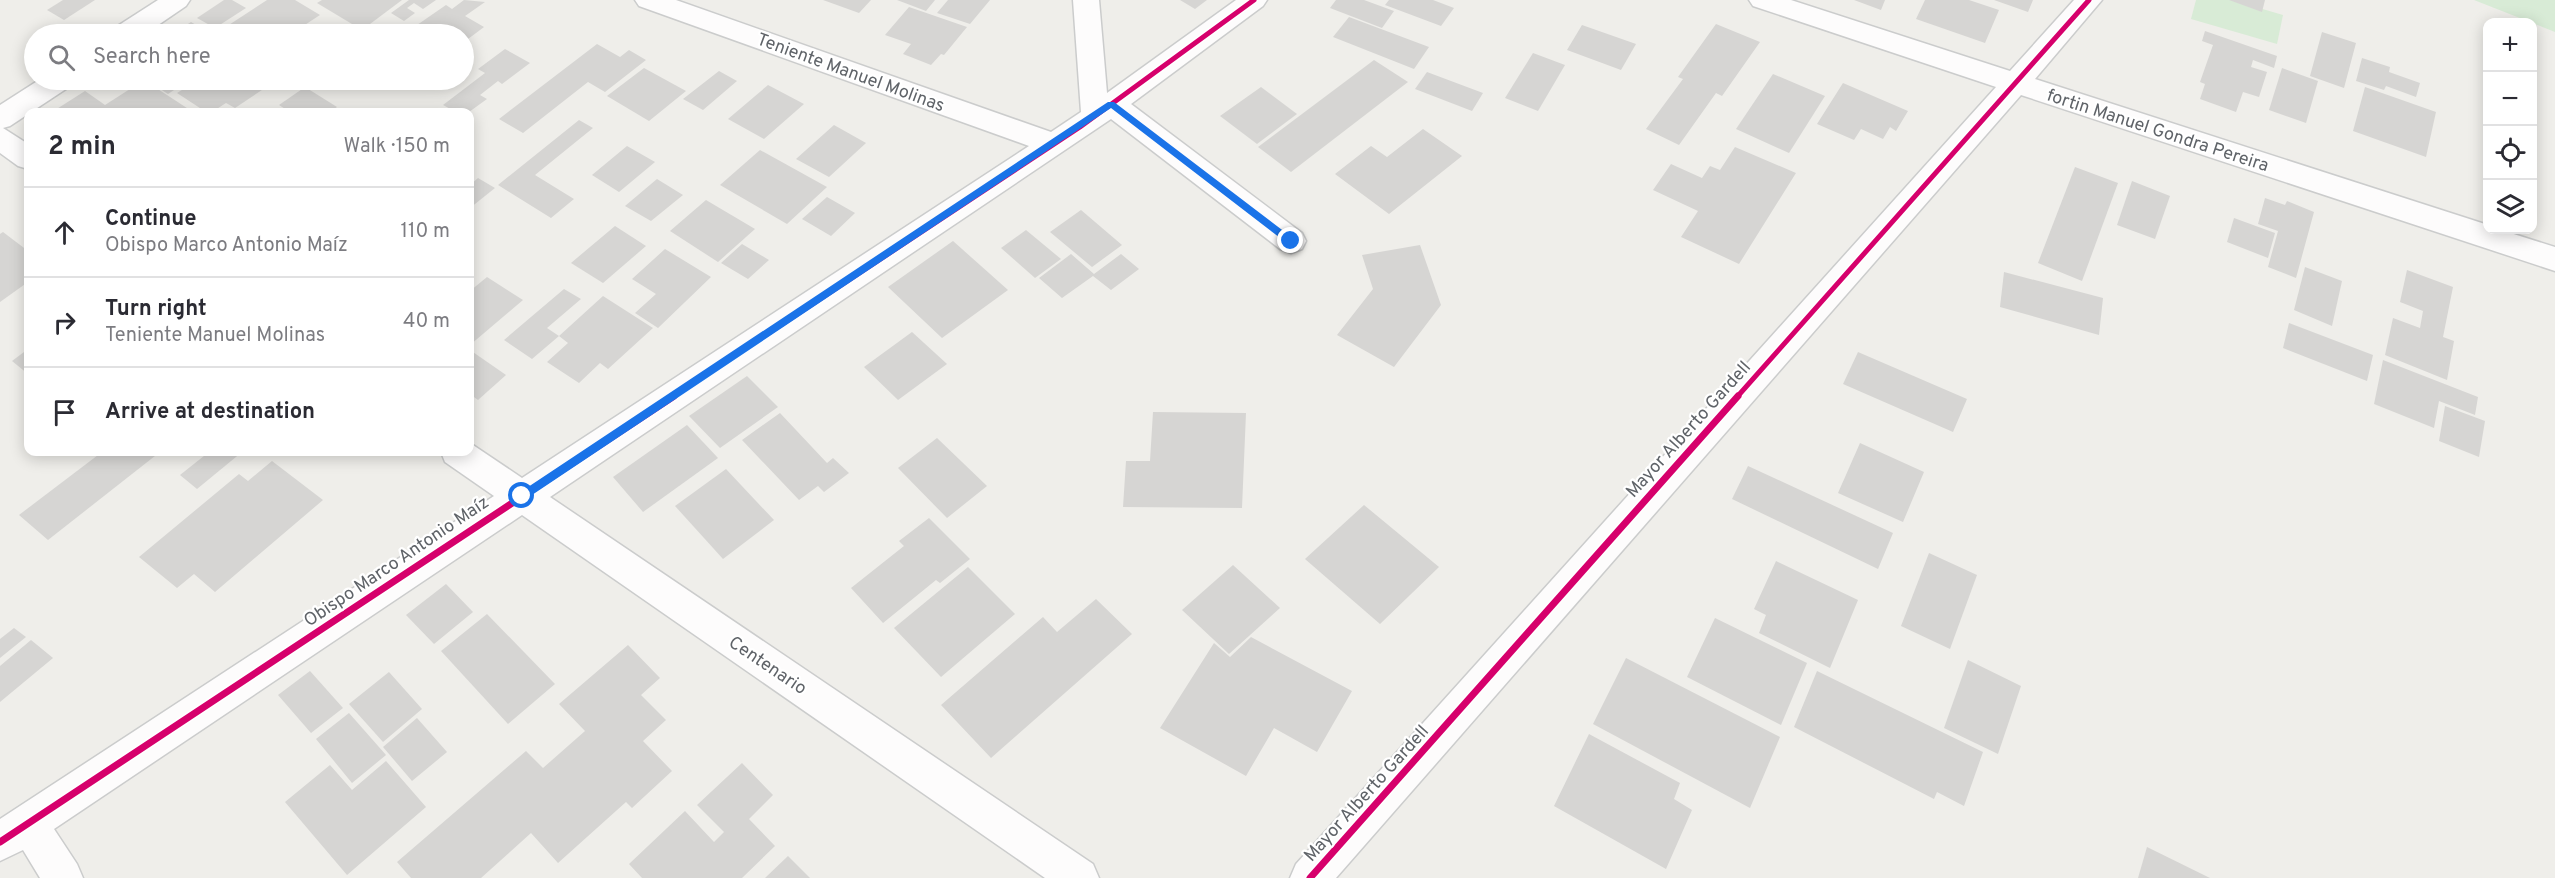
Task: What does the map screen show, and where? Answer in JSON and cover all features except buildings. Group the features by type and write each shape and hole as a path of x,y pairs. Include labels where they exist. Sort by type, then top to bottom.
{"street":[{"path":"141,24 177,0"},
{"name":"Teniente Manuel Molinas","path":"648,0 1054,144"},
{"path":"1086,0 1103,110 1291,241"},
{"name":"Obispo Marco Antonio Maíz","path":"14,833 1054,144 1254,0"},
{"name":"fortin Manuel Gondra Pereira","path":"1761,0 2555,259"},
{"name":"Mayor Alberto Gardell","path":"1310,878 2089,0"},
{"path":"0,120 44,90"},
{"path":"0,138 24,155"},
{"name":"Centenario","path":"463,456 1079,878"},
{"path":"14,833 63,878"}],"green space":[{"path":"2196,0 2232,0 2283,15 2277,44 2191,19"},
{"path":"2474,0 2555,0 2555,32 2537,25 2537,18 2520,18"}],"cycle path":[{"path":"0,842 1080,127 1254,0"},
{"path":"1310,878 2089,0"}],"route":[{"path":"522,496 1080,127 1111,104 1291,241"}]}
